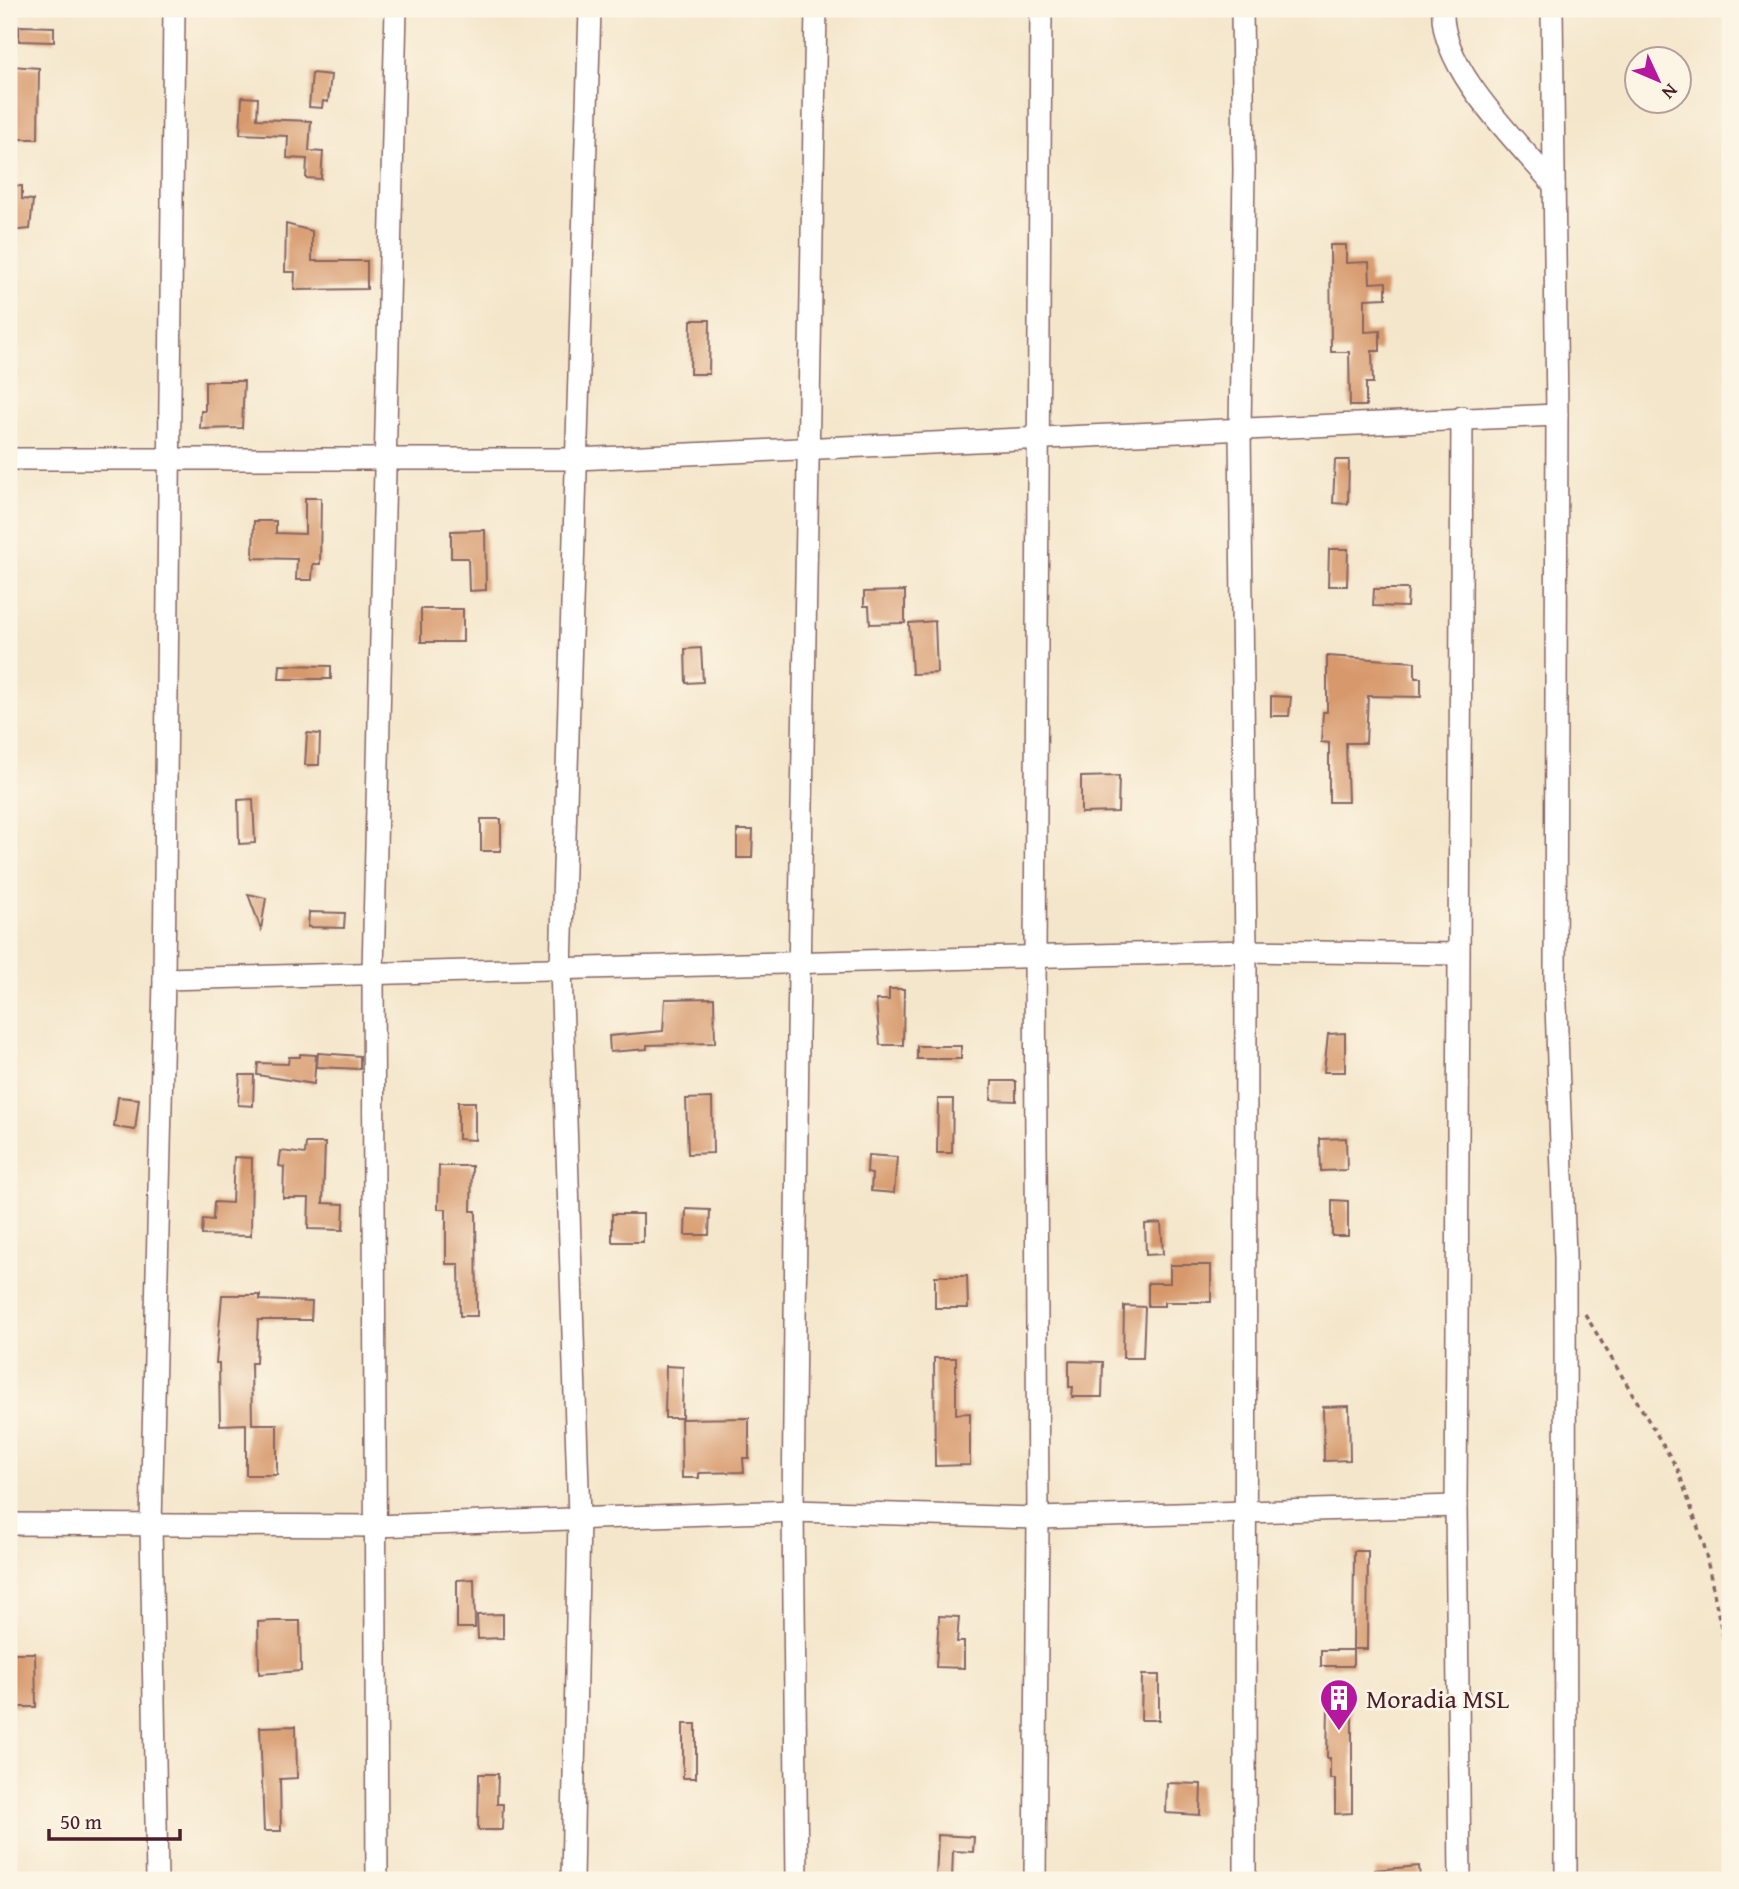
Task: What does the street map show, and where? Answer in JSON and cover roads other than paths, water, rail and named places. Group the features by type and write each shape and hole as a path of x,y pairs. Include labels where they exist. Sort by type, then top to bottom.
{"street":[{"path":"157,1880 151,1524 164,979 174,9"},
{"path":"377,1880 373,972 396,9"},
{"path":"572,1880 579,1517 561,968 590,9"},
{"path":"797,1880 793,1511 816,9"},
{"path":"1035,1880 1038,1518 1035,957 1041,9"},
{"path":"1242,9 1244,170 1240,430 1246,951 1243,1511 1245,1880"},
{"path":"1443,9 1450,50 1466,79 1554,185"},
{"path":"1552,9 1557,415 1555,977 1565,1280 1566,1880"},
{"path":"9,459 576,459 1038,436 1240,430 1462,417 1557,415"},
{"path":"1460,1880 1456,1506 1462,417"},
{"path":"164,979 1246,951 1458,954"},
{"path":"9,1524 376,1526 793,1511 1038,1518 1456,1506"}],"place":[{"name":"Moradia MSL","path":"1339,1732"}]}
